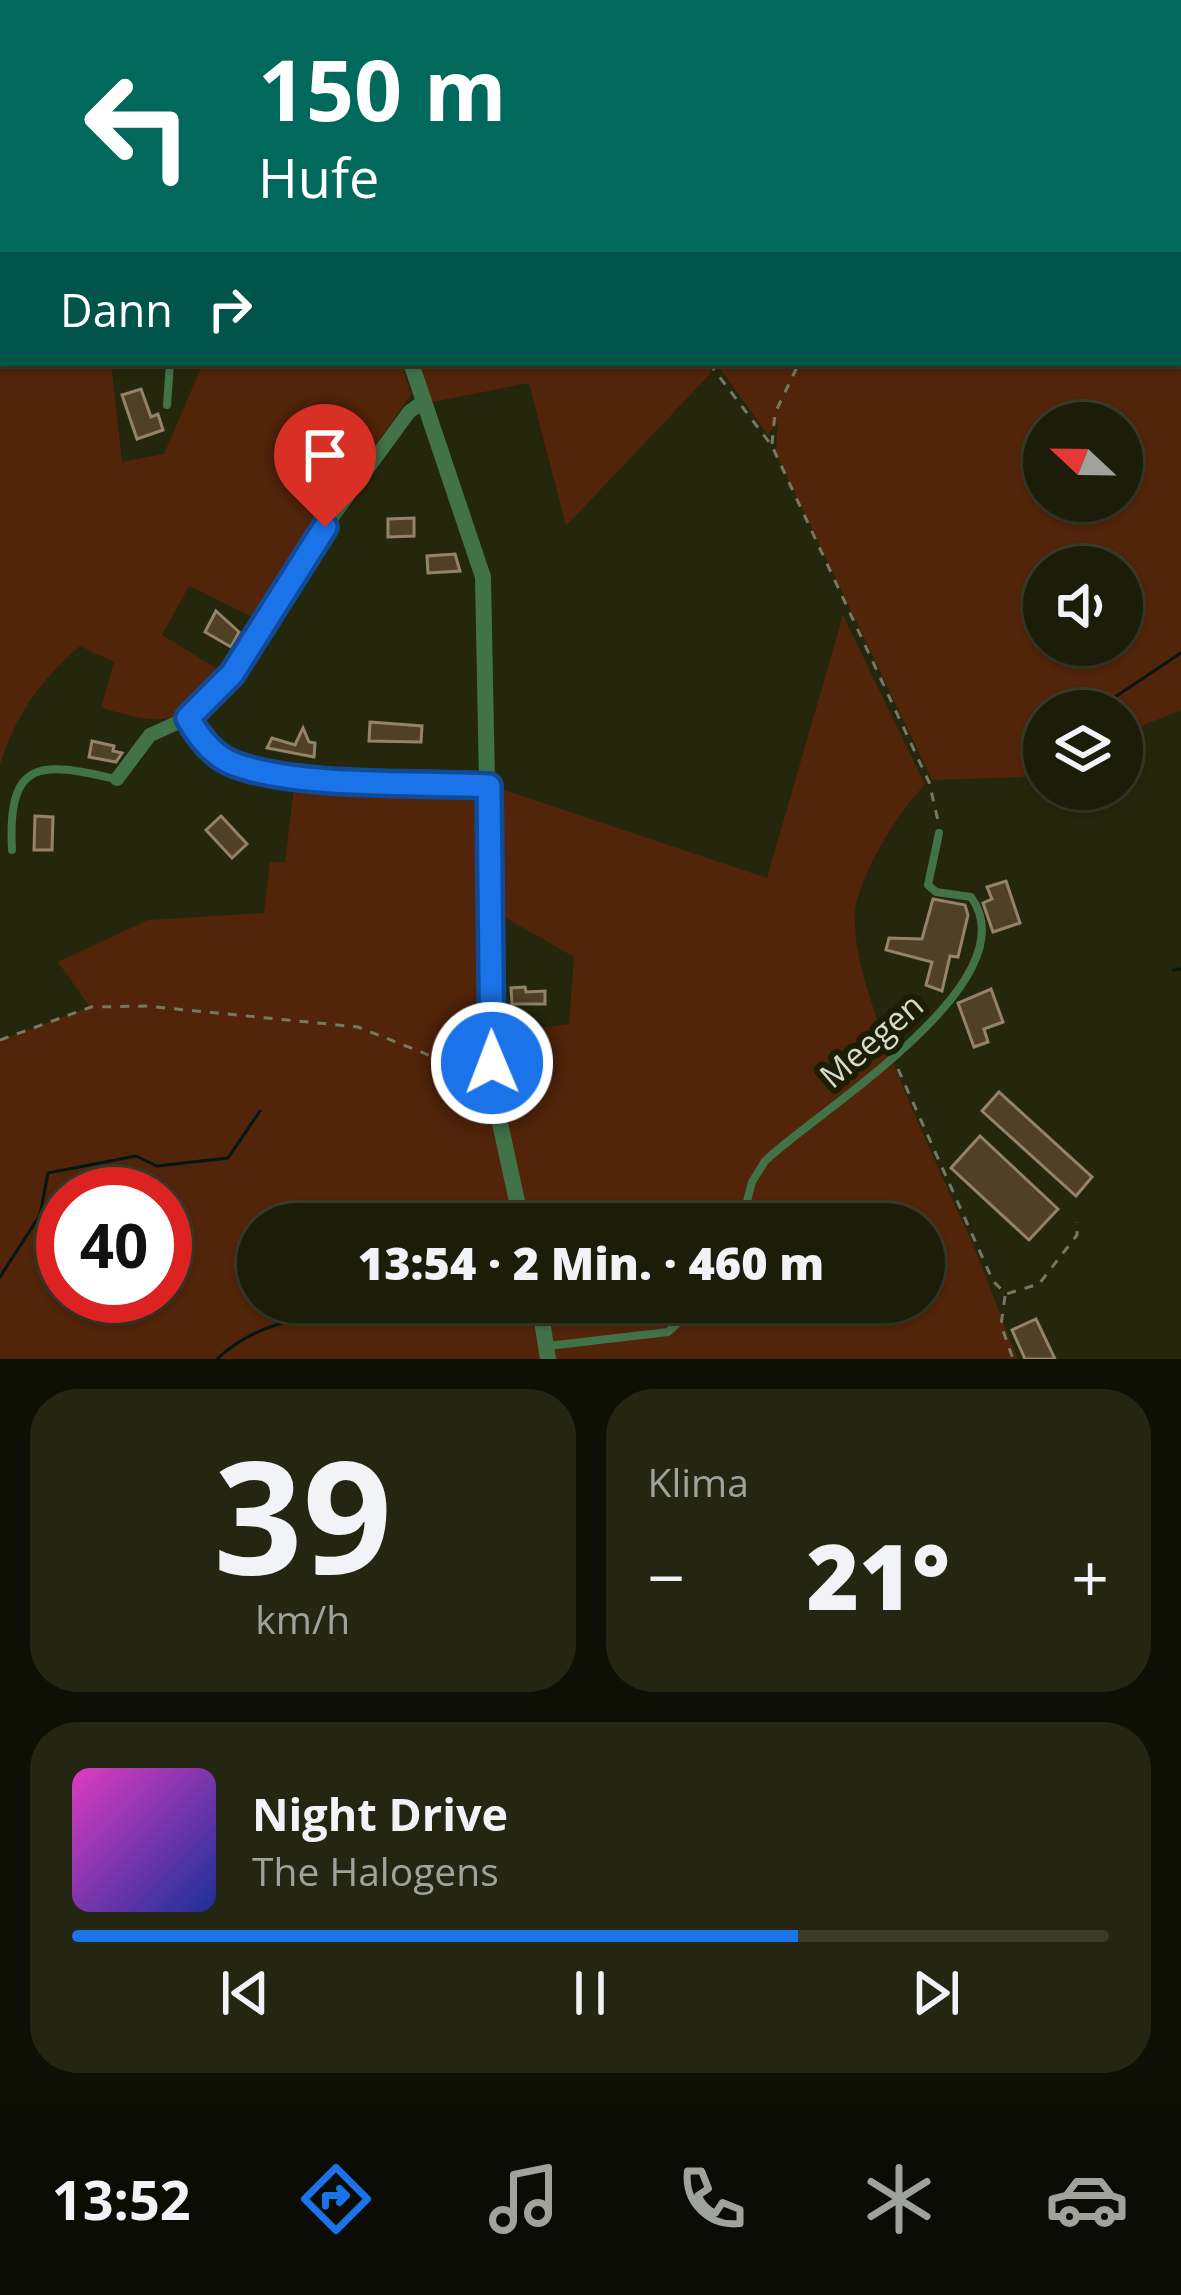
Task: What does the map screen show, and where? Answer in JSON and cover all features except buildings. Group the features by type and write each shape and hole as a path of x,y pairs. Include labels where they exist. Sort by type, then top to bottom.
{"street":[{"path":"412,366 483,577 494,1091 518,1203"},
{"path":"117,779 149,735 188,718 232,674 325,527 409,412 424,401"}],"lane":[{"path":"167,405 170,366"},
{"path":"188,718 200,739 232,764 299,776 489,786"},
{"path":"12,850 14,808 21,787 36,771 54,765 117,779"},
{"name":"Meegen","path":"746,1203 765,1161 938,1018 967,978 980,937 971,897 936,892 928,886 939,833"},
{"path":"548,1352 668,1332 678,1323"}],"path":[{"path":"711,366 772,446 929,782 939,833"},
{"path":"772,446 775,412 798,366"},
{"path":"0,1040 91,1007 146,1006 358,1028 454,1065 494,1091"},
{"path":"892,1057 993,1281 1006,1294"},
{"path":"1006,1294 1039,1285 1077,1235 1077,1222"},
{"path":"1006,1294 1001,1325 1013,1359"}],"shaded area":[{"path":"0,366 111,366 122,462 164,454 202,366 402,366 411,394 257,619 189,586 162,635 226,674 171,718 143,718 101,708 114,662 80,646 31,700 0,765"},
{"path":"420,366 710,366 711,373 566,526 529,383 432,402"},
{"path":"718,366 1181,366 1181,710 1143,725 1143,690 1023,690 1023,777 932,780 776,453 778,422 768,435"},
{"path":"843,615 925,785 882,844 858,898 857,945 866,984 899,1076 1018,1359 0,1359 0,1040 90,1007 58,962 148,920 264,913 270,862 285,862 295,779 480,791 484,981 515,1203 237,1203 237,1323 945,1323 945,1203 521,1203 500,1092 498,1034 569,1024 574,957 496,912 495,787 767,878"}],"waterway":[{"path":"1126,690 1181,653"},
{"path":"1173,970 1181,969"},
{"path":"0,1277 40,1215 48,1173 136,1156 157,1166 228,1158 260,1111"},
{"path":"217,1359 244,1339 276,1325 310,1319 342,1324"}],"route":[{"path":"325,527 232,674 188,718 200,739 232,764 299,776 489,786 492,1063"}]}
